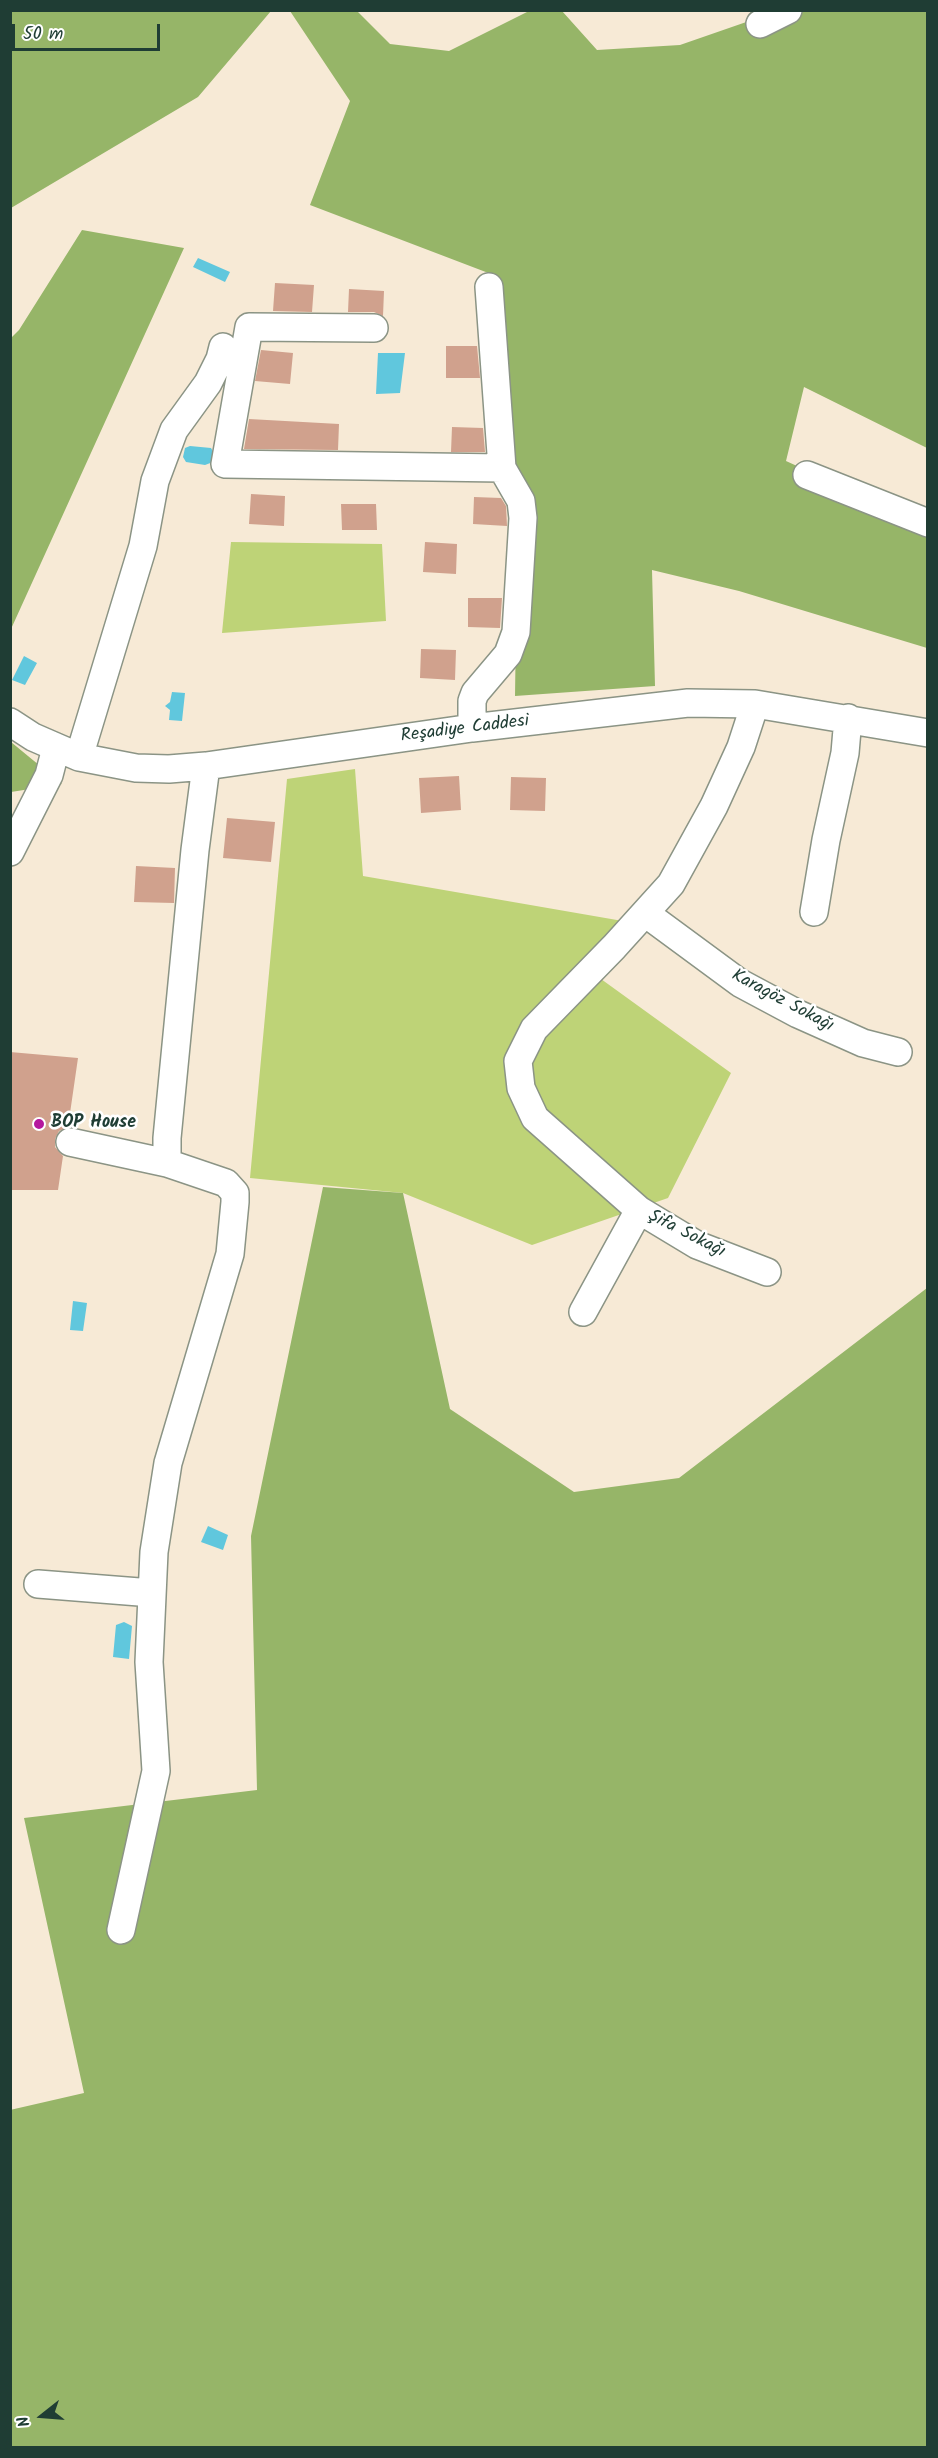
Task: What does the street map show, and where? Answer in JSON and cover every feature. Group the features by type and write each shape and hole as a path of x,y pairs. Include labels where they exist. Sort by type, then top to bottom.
{"street":[{"path":"760,24 788,10"},
{"path":"472,728 472,701 475,693 508,654 516,632 523,518 521,501 502,468 489,286"},
{"path":"374,328 249,327 225,464 502,468"},
{"path":"10,852 49,775 68,753 143,546 155,481 174,430 208,383 220,359 223,347"},
{"path":"807,475 927,523"},
{"name":"Reşadiye Caddesi","path":"10,722 68,753 136,768 170,769 206,766 472,728 688,704 755,704 927,733"},
{"name":"Şifa Sokağı","path":"755,704 741,747 714,806 671,884 534,1029 518,1060 521,1088 535,1118 639,1210 697,1245 767,1272"},
{"path":"814,912 844,753 848,718"},
{"path":"167,1163 167,1138 195,850 206,766"},
{"name":"Karagöz Sokağı","path":"645,913 740,983 798,1014 863,1043 898,1052"},
{"path":"70,1142 167,1163 226,1183 235,1193 230,1254 168,1463 154,1552 149,1662 156,1771 121,1930"},
{"path":"584,1312 639,1210"},
{"path":"38,1584 152,1593"}],"green space":[{"path":"10,11 271,11 198,97 11,208"},
{"path":"290,11 357,11 390,44 449,51 529,11 562,11 597,50 680,45 778,11 927,11 927,448 804,387 786,461 927,525 927,648 739,591 652,570 655,686 515,696 518,485 491,274 310,205 350,101"},
{"path":"82,230 184,248 11,629 11,338 19,330"},
{"path":"231,542 382,544 386,621 222,633"},
{"path":"11,742 62,784 11,792"},
{"path":"355,769 363,876 640,924 601,979 731,1073 668,1198 532,1245 403,1193 250,1178 287,779"},
{"path":"323,1187 403,1193 450,1409 574,1492 679,1478 927,1288 927,2447 11,2447 10,2110 84,2093 24,1818 257,1790 251,1536"}],"water":[{"path":"198,258 230,272 225,282 193,267"},
{"path":"378,353 405,353 400,393 376,394"},
{"path":"190,446 211,448 215,455 213,462 205,465 186,462 183,457 185,448"},
{"path":"24,656 37,663 25,685 12,680"},
{"path":"172,692 185,693 182,721 169,720 170,710 165,706 170,702"},
{"path":"73,1301 87,1303 83,1331 70,1330"},
{"path":"208,1526 228,1535 223,1550 201,1542"},
{"path":"124,1622 132,1626 129,1659 113,1657 116,1625"}],"building":[{"path":"275,283 314,285 312,312 273,311"},
{"path":"349,289 384,291 383,316 374,312 348,312"},
{"path":"446,346 477,346 480,378 446,378"},
{"path":"261,350 293,353 290,384 255,381"},
{"path":"249,419 339,424 338,450 244,449"},
{"path":"452,427 483,428 485,452 451,452"},
{"path":"251,494 285,496 284,526 249,524"},
{"path":"474,497 501,498 506,506 507,526 473,524"},
{"path":"341,504 376,504 377,530 342,530"},
{"path":"425,542 457,544 456,574 423,572"},
{"path":"468,598 502,598 500,628 468,627"},
{"path":"421,649 456,650 455,680 420,678"},
{"path":"459,776 461,810 421,813 419,778"},
{"path":"511,777 546,778 545,811 510,810"},
{"path":"227,818 275,822 271,862 223,858"},
{"path":"136,866 175,868 174,903 134,902"},
{"name":"BOP House","path":"10,1052 78,1058 68,1127 59,1131 55,1139 55,1147 63,1156 58,1190 10,1190"}],"place":[{"name":"BOP House","path":"39,1124"}]}
